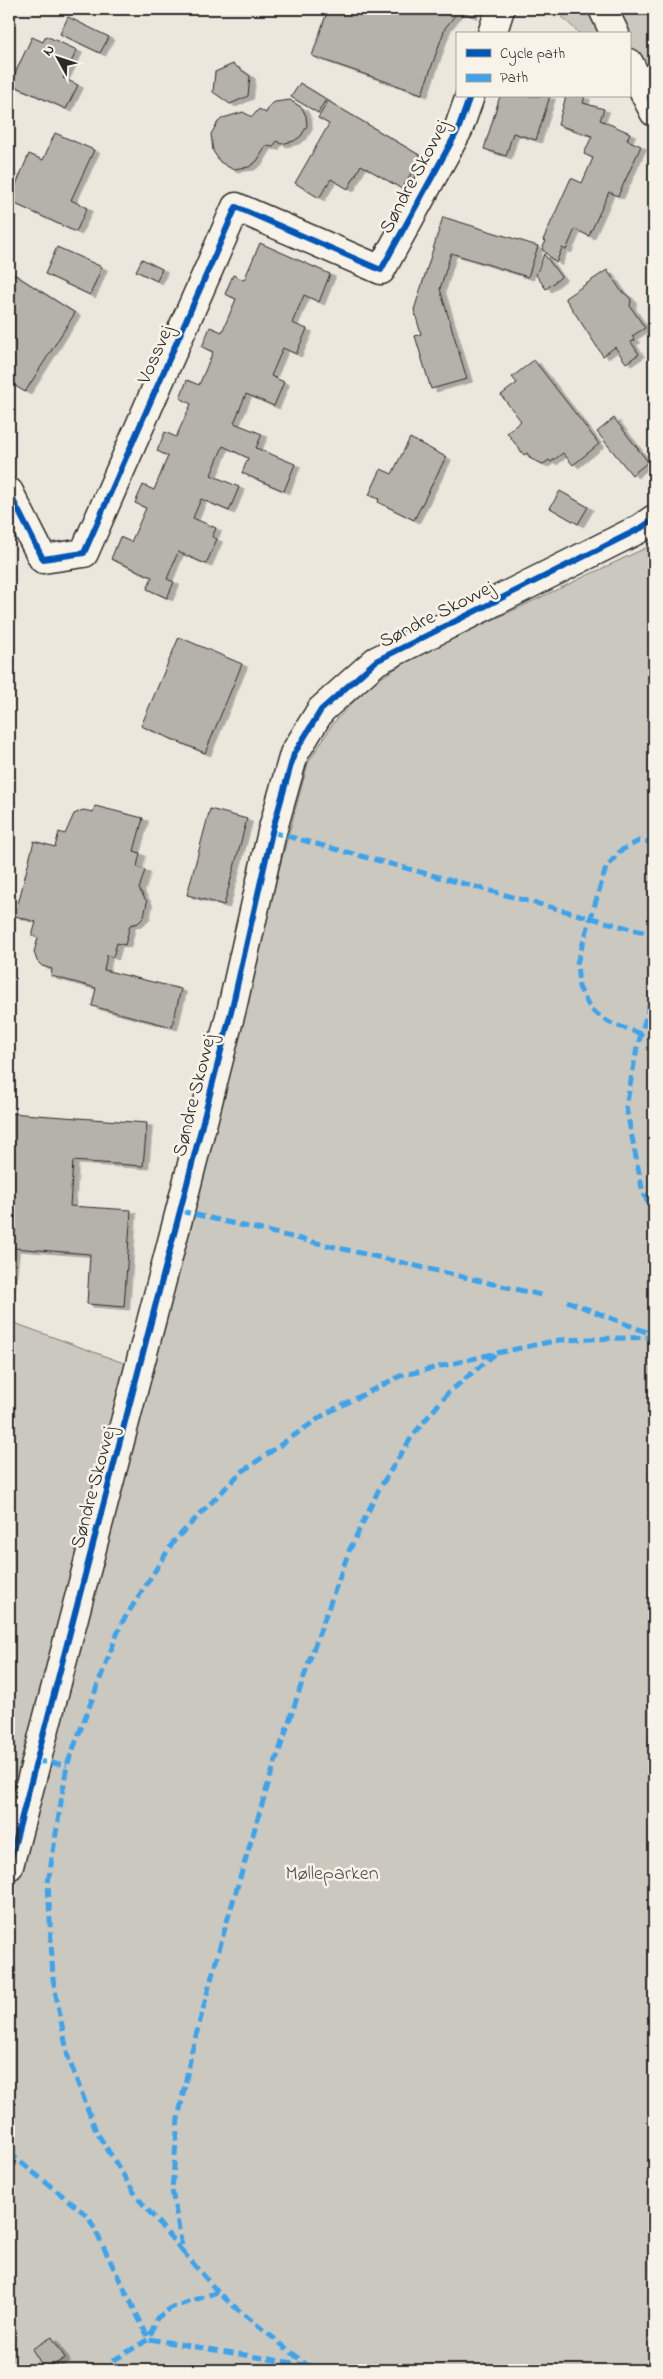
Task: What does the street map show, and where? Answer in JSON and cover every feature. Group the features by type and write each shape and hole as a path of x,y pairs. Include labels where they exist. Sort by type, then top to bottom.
{"street":[{"path":"493,32 500,9"},
{"path":"603,9 614,32"},
{"path":"630,65 654,112"},
{"name":"Søndre Skovvej","path":"381,270 458,130 469,98"},
{"name":"Vossvej","path":"9,492 43,558 84,553 236,207 381,270"},
{"name":"Søndre Skovvej","path":"9,1866 183,1202 232,1008 272,832 294,754 321,710 376,661 641,528 654,519"}],"green space":[{"path":"554,9 654,9 654,105 630,82 630,32 578,32"},
{"name":"Mølleparken","path":"654,544 654,2370 9,2370 9,1321 151,1373 278,873 308,763 334,722 371,684 416,656"}],"building":[{"path":"328,9 474,9 472,16 459,10 445,28 422,94 312,56"},
{"path":"68,17 109,37 100,53 60,34"},
{"path":"46,36 77,50 63,78 78,85 66,109 10,84 32,37 43,42"},
{"path":"233,64 250,76 248,96 230,104 213,92 215,72"},
{"path":"300,83 326,99 318,113 291,97"},
{"path":"499,98 549,98 536,140 513,133 506,156 484,149"},
{"path":"565,98 584,98 583,103 604,109 600,120 630,133 627,140 641,146 618,196 609,192 589,236 575,229 566,250 562,248 556,263 542,249 546,241 543,240 571,178 582,183 593,158 584,154 592,136 558,125"},
{"path":"290,100 302,108 306,116 307,126 301,136 294,141 281,144 277,141 273,147 266,146 257,161 249,167 232,169 220,162 213,151 211,134 218,122 223,118 243,112 252,117 259,109 266,113 270,105 275,102"},
{"path":"328,101 421,156 402,189 361,165 348,189 331,179 319,198 295,183 329,124 318,118"},
{"path":"55,133 94,150 71,200 87,208 76,232 9,201 29,154 43,160"},
{"path":"443,217 538,246 528,277 451,253 440,289 467,379 431,389 415,336 421,334 414,310"},
{"path":"260,243 330,274 319,302 304,295 292,323 307,329 296,354 283,348 271,376 284,382 274,406 246,394 234,423 262,434 256,448 295,464 284,491 242,473 248,458 223,446 211,475 239,487 229,511 201,499 193,518 216,528 212,537 217,539 206,564 178,552 167,579 174,582 167,598 147,589 152,577 111,559 120,537 131,542 146,508 135,503 143,485 154,490 168,456 157,451 165,432 176,437 191,404 180,398 187,380 199,385 213,352 202,347 210,327 222,332 236,299 225,294 233,275 244,280"},
{"path":"57,247 102,267 90,295 45,274"},
{"path":"544,254 561,277 546,289 536,275"},
{"path":"142,259 162,269 157,281 136,271"},
{"path":"607,270 622,292 631,300 630,306 645,328 632,336 635,340 631,342 639,354 626,363 615,347 603,356 565,298"},
{"path":"9,271 75,313 25,392 9,382"},
{"path":"534,360 599,444 573,465 563,453 551,462 549,460 543,464 531,459 527,453 524,455 507,433 521,421 501,395 517,383 512,377"},
{"path":"614,418 648,462 632,475 597,432"},
{"path":"410,438 446,457 414,520 378,502 379,499 369,495 381,469 392,474"},
{"path":"560,491 588,507 578,524 550,508"},
{"path":"179,637 242,664 205,753 141,726"},
{"path":"95,806 143,818 134,851 140,853 137,867 145,870 139,889 147,902 144,917 138,923 130,925 125,945 117,943 113,957 107,955 104,970 181,989 172,1027 92,1006 96,988 51,976 52,969 42,966 37,961 34,952 38,938 32,936 36,922 15,916 34,841 55,847 59,832 65,834 74,814 83,810 93,812"},
{"path":"210,809 247,819 224,905 187,895"},
{"path":"9,1113 147,1123 143,1166 73,1161 70,1206 131,1210 124,1307 87,1304 90,1254 14,1248 9,1293"},
{"path":"52,2337 65,2358 45,2370 32,2349"}],"marked path":[{"path":"647,99 654,97"},
{"path":"272,832 654,935"},
{"path":"641,1034 610,1023 591,1010 579,987 577,963 606,868 620,851 639,841 654,842"},
{"path":"654,989 637,1048 626,1107 642,1188 654,1219"},
{"path":"180,1211 545,1296"},
{"path":"567,1301 654,1335"},
{"path":"183,2252 137,2197 96,2131 68,2057 53,1979 48,1883 67,1765 121,1624 174,1541 240,1473 325,1414 400,1376 497,1353 559,1340 654,1337"},
{"path":"326,2370 307,2365 236,2308 218,2292 183,2252 172,2190 178,2119 192,2050 225,1928 269,1781 349,1551 379,1489 413,1435 448,1393 495,1354"},
{"path":"36,1761 67,1765"},
{"path":"9,2153 88,2216 149,2339 114,2360 108,2370"},
{"path":"218,2292 171,2308 157,2318 149,2339 305,2365"},
{"path":"643,2370 654,2366"}],"cycle path":[{"path":"9,492 43,559 84,553 236,207 381,270 458,130 469,98"},
{"path":"9,1866 180,1211 232,1008 272,832 294,754 321,710 376,661 641,528 654,519"}]}
